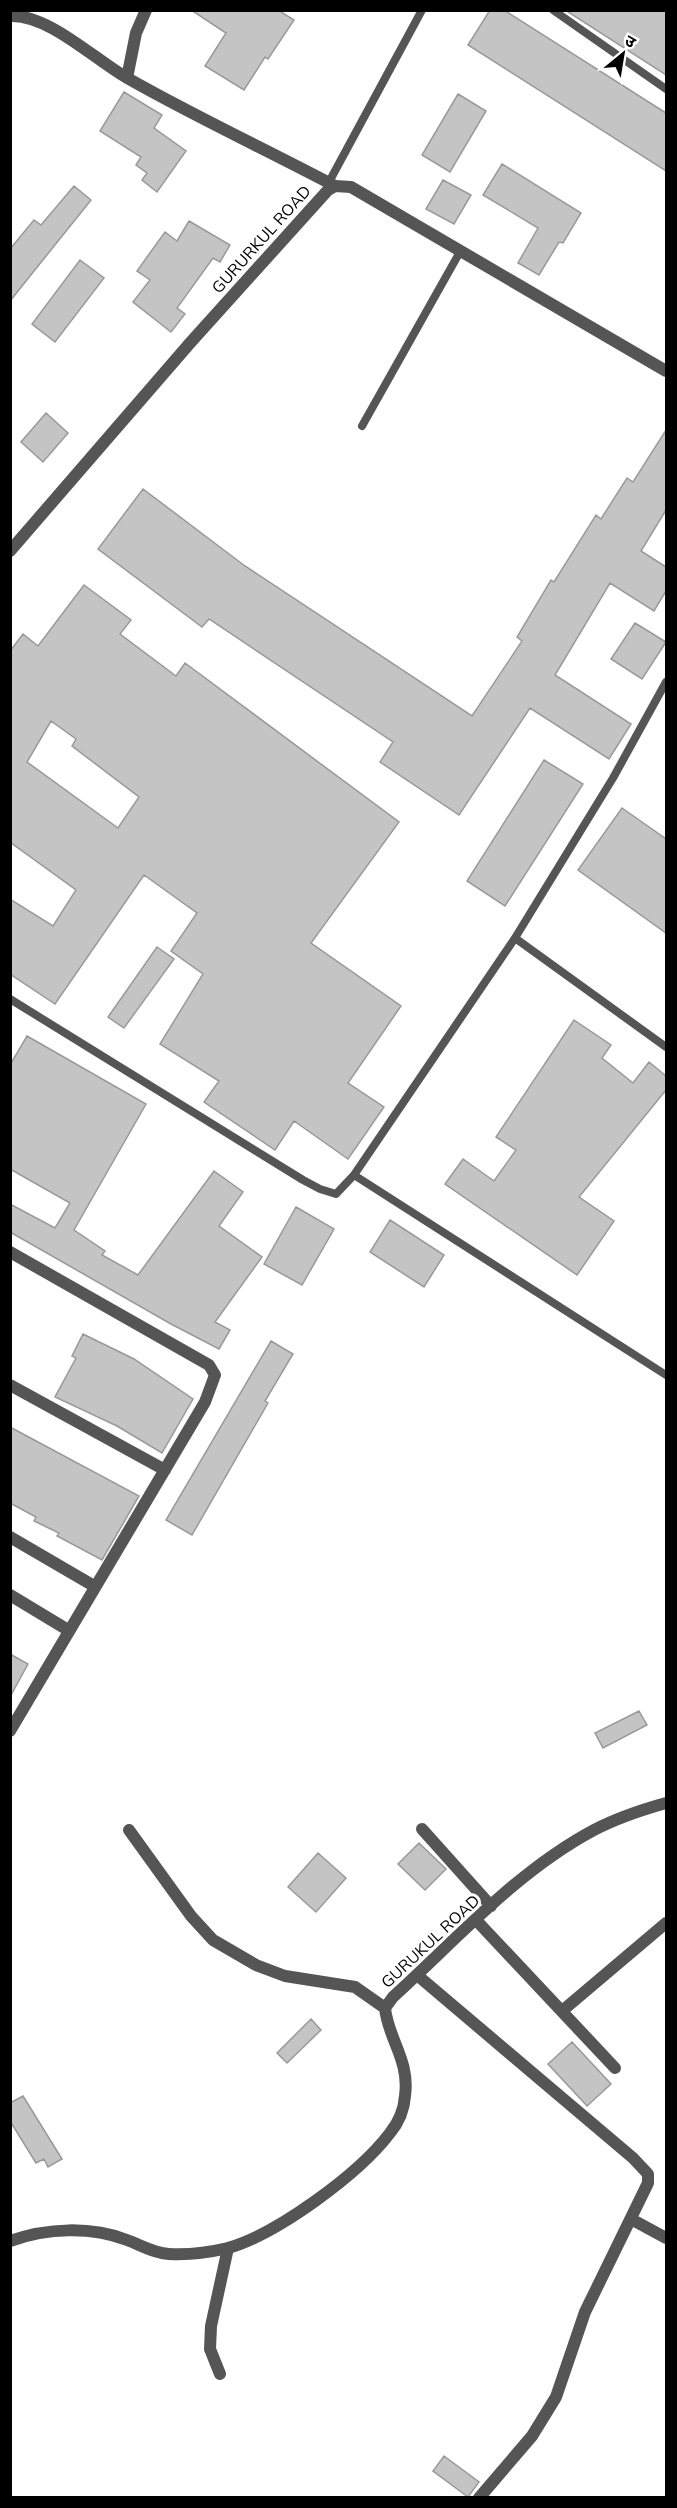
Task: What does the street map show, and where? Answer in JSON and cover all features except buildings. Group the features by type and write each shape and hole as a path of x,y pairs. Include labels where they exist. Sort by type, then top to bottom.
{"street":[{"path":"127,78 136,33 146,10"},
{"path":"19,14 81,44 127,78 332,184"},
{"name":"GURURKUL ROAD","path":"10,551 190,343 332,184 351,187 666,371"},
{"path":"10,1252 209,1365 214,1371 214,1381 205,1402 10,1731"},
{"path":"10,1385 165,1470"},
{"path":"10,1536 94,1587"},
{"path":"10,1594 68,1630"},
{"name":"GURUKUL ROAD","path":"10,2241 31,2235 74,2230 109,2235 152,2251 170,2254 228,2248 277,2226 329,2189 372,2154 391,2132 401,2115 406,2094 405,2073 385,2008 393,1997 491,1906 548,1859 594,1830 629,1814 666,1803"},
{"path":"422,1829 491,1906"},
{"path":"129,1830 191,1916 213,1940 256,1965 285,1976 356,1987 385,2008"},
{"path":"476,1920 615,2068"},
{"path":"562,2011 666,1923"},
{"path":"417,1975 633,2158 648,2174 648,2183 585,2312 563,2382 547,2414 532,2436 479,2498"},
{"path":"631,2219 666,2238"},
{"path":"220,2374 210,2349 211,2326 228,2248"}],"lane":[{"path":"332,184 422,10"},
{"path":"553,10 666,89"},
{"path":"362,426 461,250"},
{"path":"10,999 320,1189 336,1194 354,1175 515,938 613,778 666,682"},
{"path":"515,938 666,1047"},
{"path":"354,1175 666,1375"}]}
